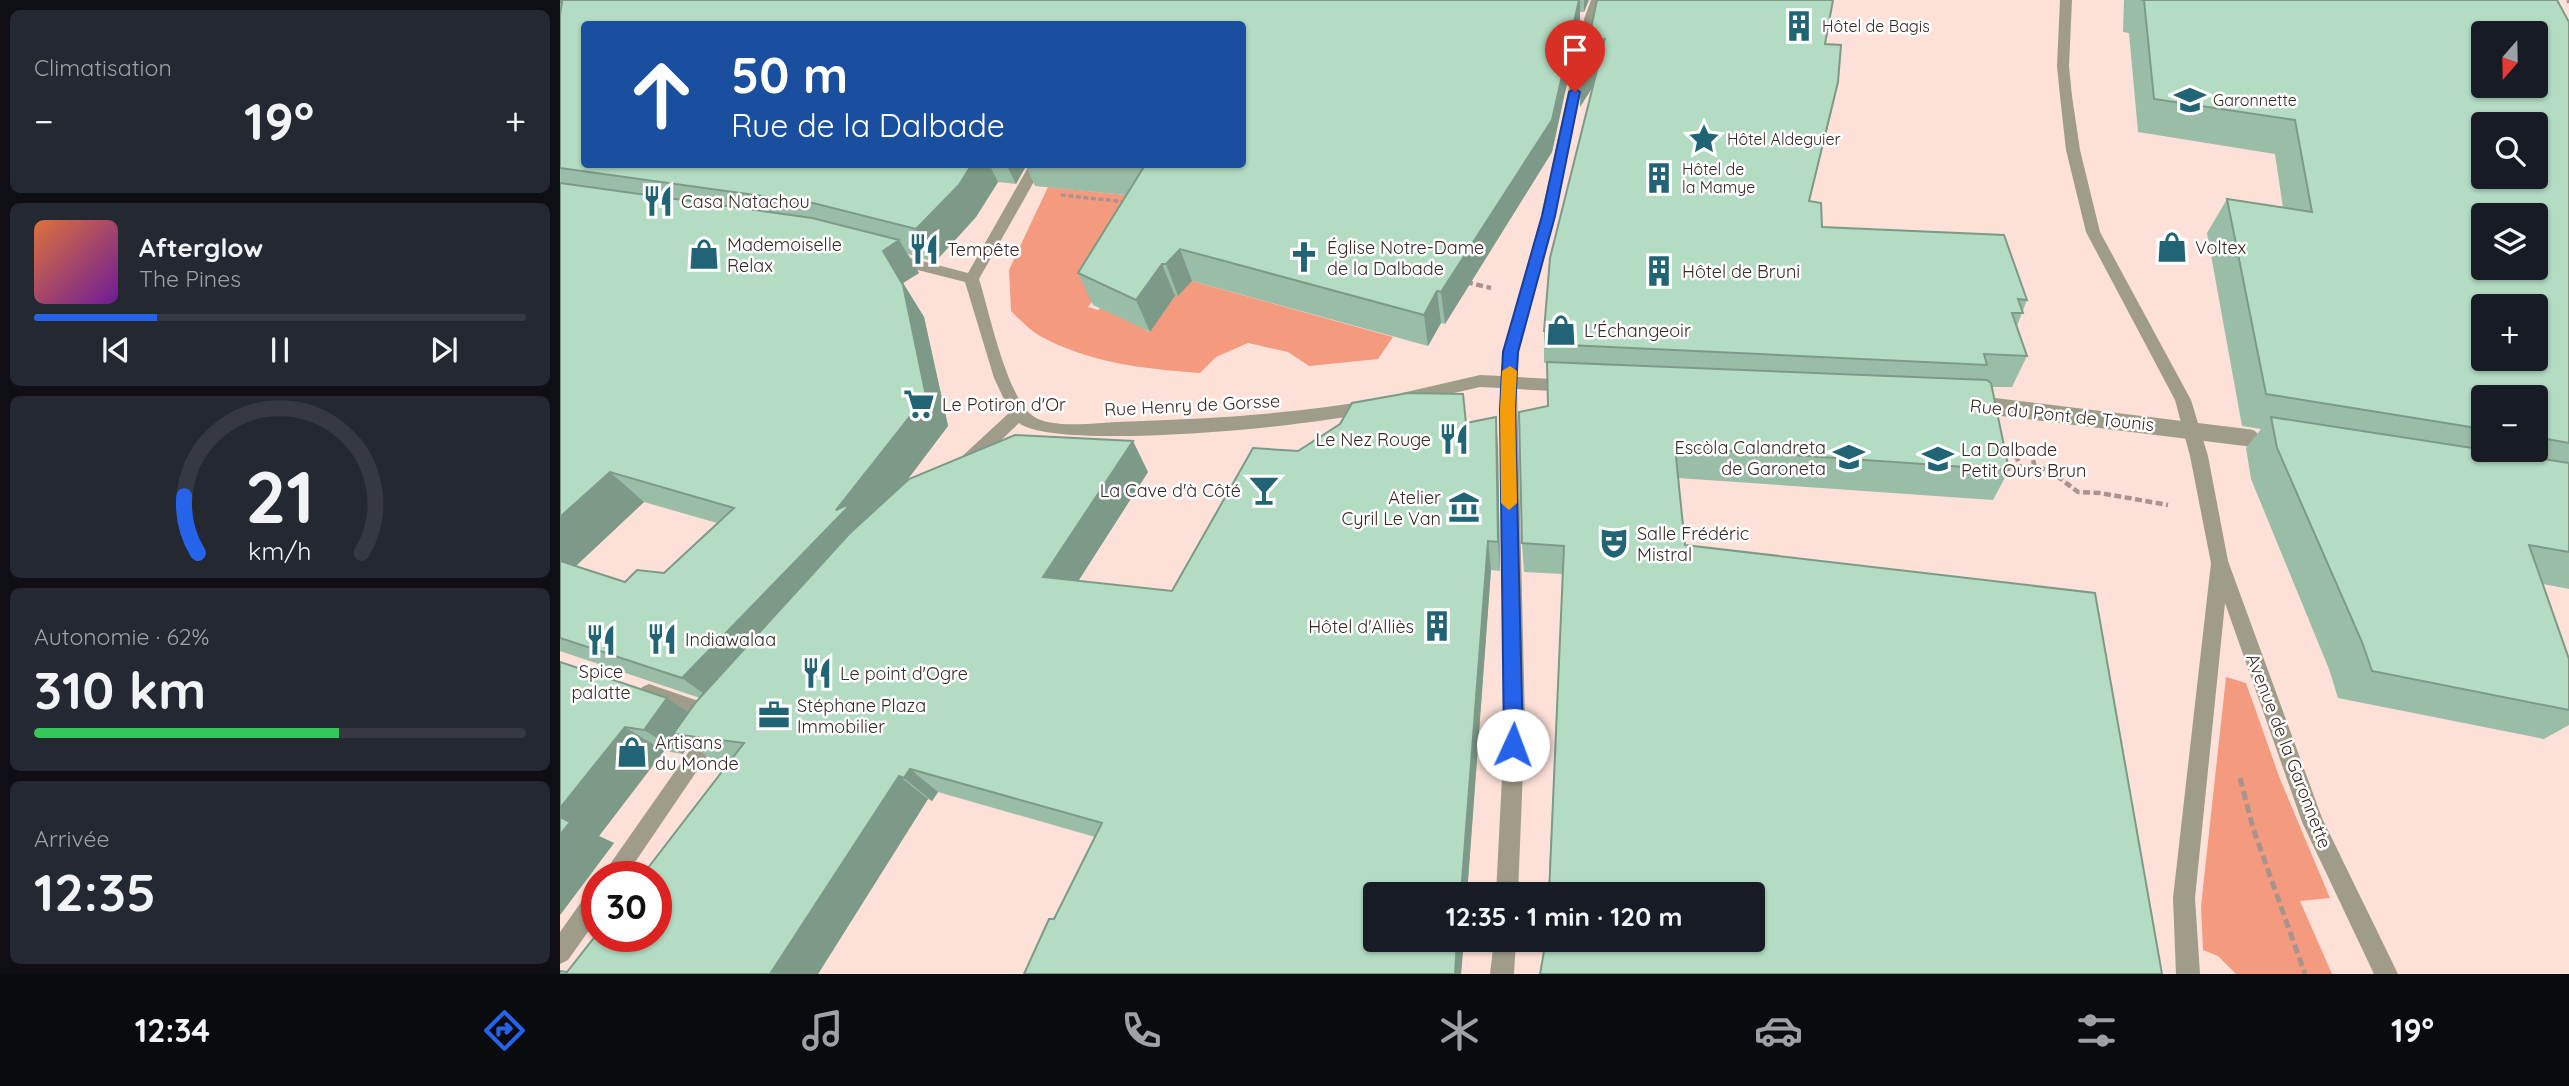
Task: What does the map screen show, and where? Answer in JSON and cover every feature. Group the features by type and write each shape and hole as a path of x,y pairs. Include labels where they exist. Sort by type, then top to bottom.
{"street":[{"path":"1508,882 1515,720 1507,409 1511,352 1548,216 1583,18 1597,0"},
{"name":"Avenue de la Garonnette","path":"2066,0 2063,66 2066,96 2073,150 2093,232 2183,400 2199,456 2219,561 2313,822 2386,974"},
{"path":"948,480 1019,413 1008,397 972,279 1035,168"},
{"path":"876,254 972,279"},
{"name":"Rue Henry de Gorsse","path":"1019,413 1027,421 1053,429 1250,424 1324,416 1480,381 1509,383"},
{"path":"1509,383 1592,387"},
{"name":"Rue du Pont de Tounis","path":"1975,405 2257,439"},
{"name":"Avenue de la Garonnette","path":"2188,974 2185,898 2219,561"},
{"path":"623,861 727,713 635,688"},
{"path":"560,952 581,922"},
{"path":"1502,974 1504,952"}],"path":[{"path":"1022,192 1127,202"},
{"path":"1998,467 2020,467 2011,438"},
{"path":"2029,448 2035,467 2049,470 2078,492 2100,493"},
{"path":"2239,776 2253,828 2305,974"}],"shaded area":[{"path":"1048,187 1154,198 1120,267 1088,307 1098,310 1104,305 1149,332 1175,296 1192,281 1393,337 1378,359 1309,366 1288,352 1248,343 1216,357 1200,373 1118,363 1078,353 1059,345 1036,334 1011,311 1009,270"},
{"path":"2226,677 2246,683 2280,779 2330,898 2300,901 2332,974 2236,974 2218,956 2203,950 2201,906"}],"building":[{"path":"1579,0 1552,120 1441,292 1437,291 1424,315 1180,249 1166,264 1162,264 1136,300 1078,273 1143,168 1246,168 1246,21 581,21 581,168 970,168 959,185 916,229 813,203 560,168 560,2"},
{"path":"1597,0 1833,0 1825,44 1841,45 1838,82 1809,201 1821,203 1822,227 2004,235 2027,300 2018,299 2023,313 2012,313 2027,356 1984,354 1987,365 1547,344 1547,331 1544,331 1550,258 1605,38 1581,75"},
{"path":"2144,0 2557,0 2569,22 2569,443 2548,439 2548,385 2471,385 2471,427 2266,394 2227,199 2312,212 2295,120 2154,99"},
{"path":"560,183 812,218 899,240 883,251 903,285 926,396 836,510 852,503 682,678 560,638 560,561 625,582 637,570 664,573 734,508 610,472 560,517"},
{"path":"1547,362 1987,380 1991,383 2009,470 1675,447 1685,545 2095,593 2162,974 1540,974 1544,952 1765,952 1765,882 1550,882 1564,546 1522,543 1519,412 1548,406"},
{"path":"1408,393 1463,394 1466,423 1496,417 1498,542 1488,541 1462,882 1363,882 1363,952 1456,952 1455,974 1024,974 1049,919 1054,919 1102,823 910,769 904,778 899,776 770,974 560,974 560,971 567,972 583,952 672,952 672,861 653,861 744,743 673,734 696,702 849,534 909,479 1015,435 1133,441 1043,577 1172,591 1253,448 1298,451 1340,424 1352,403"},
{"path":"2271,417 2471,448 2471,462 2548,462 2548,460 2569,463 2569,552 2529,545 2569,659 2569,710 2372,671 2362,642 2277,448"},
{"path":"560,662 667,698 644,730 625,727 560,808"},
{"path":"560,817 570,822 560,835"}],"slow traffic":[{"path":"1509,503 1507,409 1510,371"}],"place":[{"name":"Hôtel de Bagis","path":"1799,26"},
{"name":"Garonnette","path":"2190,100"},
{"name":"Hôtel Aldeguier","path":"1704,139"},
{"name":"Hôtel de la Mamye","path":"1659,178"},
{"name":"Casa Natachou","path":"658,201"},
{"name":"Voltex","path":"2172,247"},
{"name":"Tempête","path":"924,249"},
{"name":"Mademoiselle Relax","path":"704,254"},
{"name":"Église Notre-Dame de la Dalbade","path":"1304,257"},
{"name":"Hôtel de Bruni","path":"1659,271"},
{"name":"L'Échangeoir","path":"1561,330"},
{"name":"Le Potiron d'Or","path":"919,404"},
{"name":"Le Nez Rouge","path":"1454,439"},
{"name":"Escòla Calandreta de Garoneta","path":"1849,457"},
{"name":"La Dalbade Petit Ours Brun","path":"1938,459"},
{"name":"La Cave d'à Côté","path":"1264,490"},
{"name":"Atelier Cyril Le Van","path":"1464,507"},
{"name":"Salle Frédéric Mistral","path":"1614,543"},
{"name":"Hôtel d'Alliès","path":"1437,626"},
{"name":"Indiawalaa","path":"662,639"},
{"name":"Spice palatte","path":"601,640"},
{"name":"Le point d'Ogre","path":"817,673"},
{"name":"Stéphane Plaza Immobilier","path":"774,715"},
{"name":"Artisans du Monde","path":"632,752"}],"route":[{"path":"1513,745 1515,720 1507,409 1511,352 1548,216 1575,92"}]}
